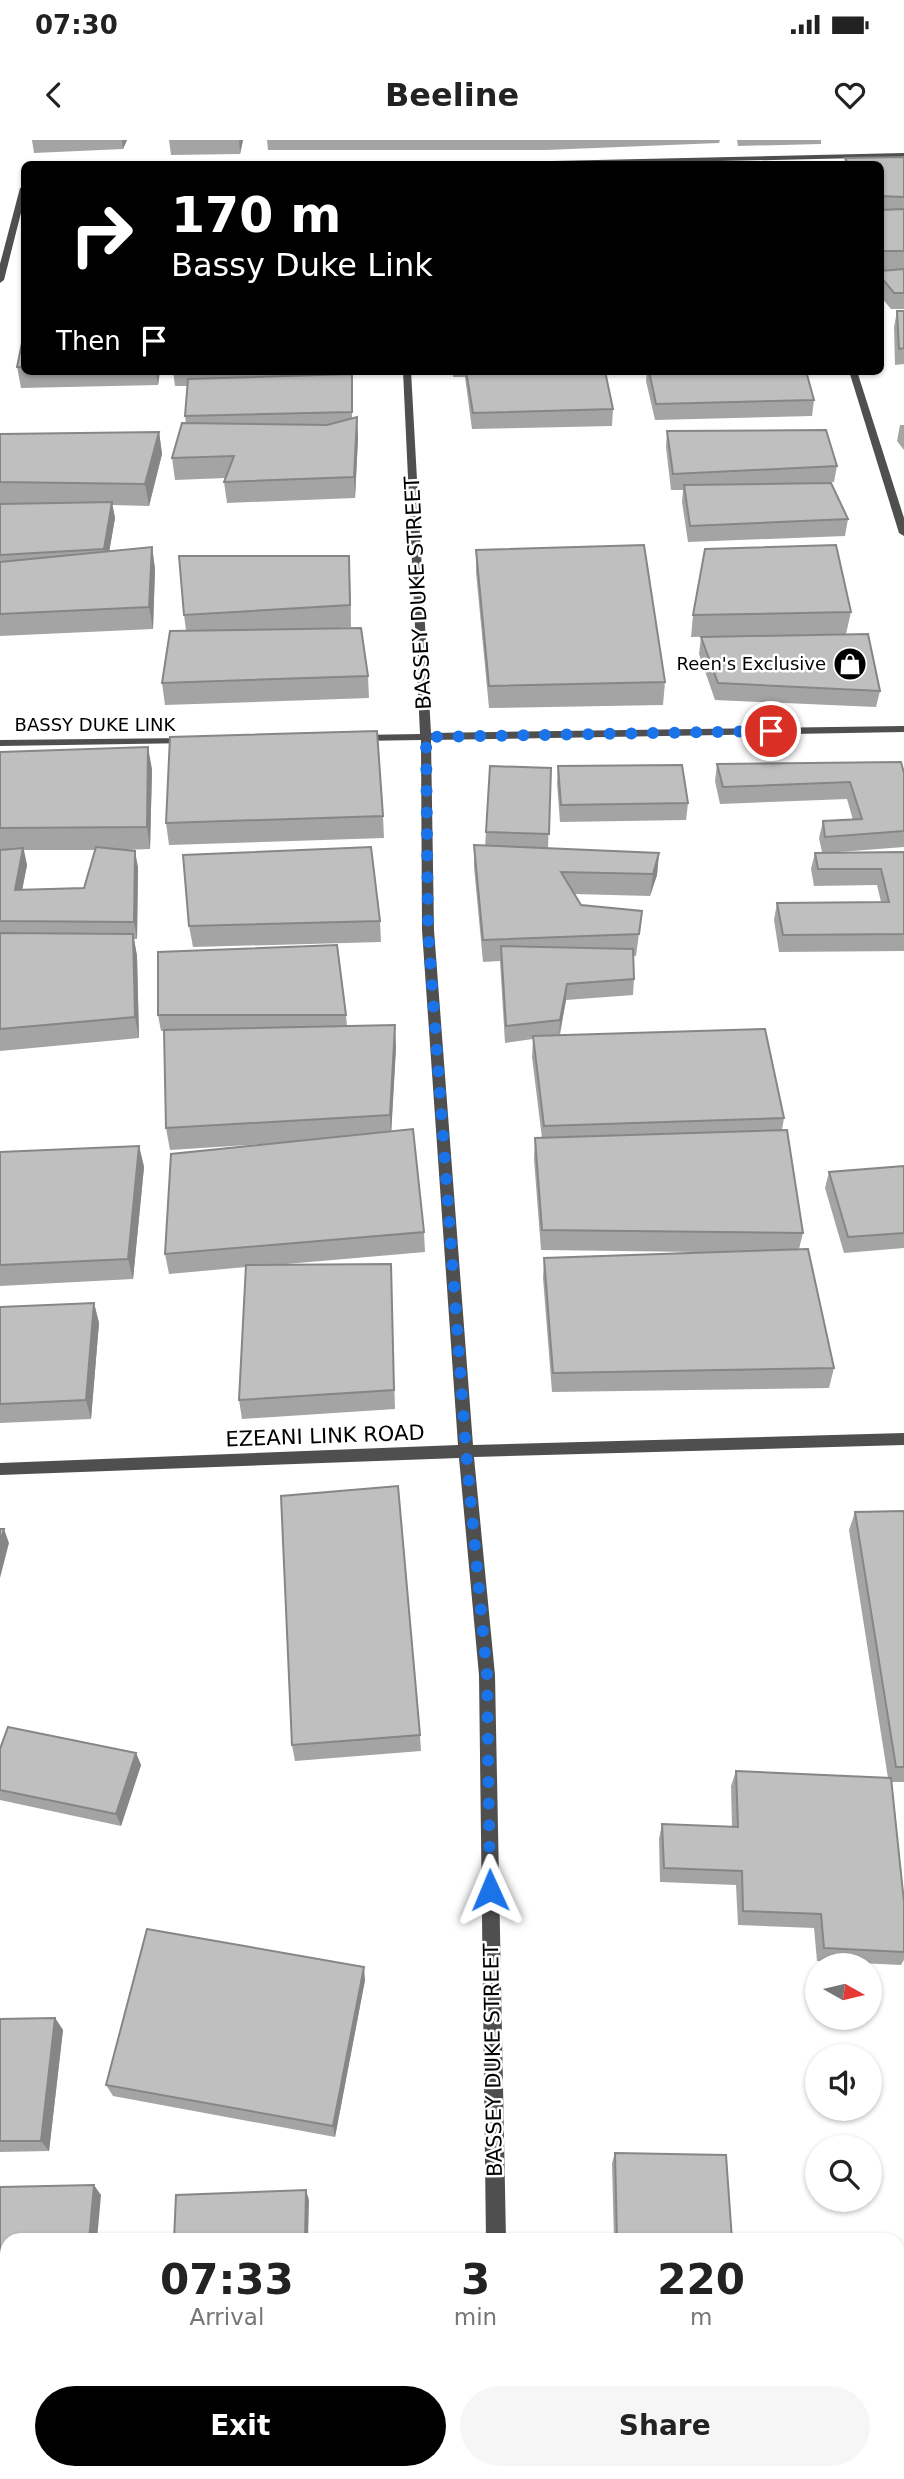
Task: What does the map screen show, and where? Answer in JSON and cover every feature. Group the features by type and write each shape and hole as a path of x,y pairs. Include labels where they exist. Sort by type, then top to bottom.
{"street":[{"path":"700,161 904,155"},
{"path":"0,280 21,200"},
{"name":"BASSEY DUKE STREET","path":"407,375 426,737 428,930 466,1451 487,1675 496,2233"},
{"path":"854,375 904,533"},
{"path":"344,738 904,729"},
{"name":"BASSY DUKE LINK","path":"0,743 195,741"},
{"name":"EZEANI LINK ROAD","path":"0,1469 466,1451 904,1439"}],"building":[{"path":"904,157 904,197 884,196 884,161 846,161 845,158"},
{"path":"904,209 904,251 884,251 884,210"},
{"path":"904,269 904,293 894,293 884,281 884,271"},
{"path":"897,311 904,311 904,348 899,349"},
{"path":"21,348 21,367 17,367"},
{"path":"352,375 352,412 185,416 188,379"},
{"path":"467,375 606,375 613,409 473,413"},
{"path":"650,375 807,375 814,400 656,404"},
{"path":"357,417 354,477 224,482 234,456 172,458 182,423 327,425"},
{"path":"826,430 837,466 673,474 667,431"},
{"path":"159,432 145,484 0,482 0,434"},
{"path":"831,483 848,519 690,526 684,485"},
{"path":"112,502 104,549 0,555 0,504"},
{"path":"644,545 665,682 489,686 476,550"},
{"path":"836,545 851,612 693,615 705,549"},
{"path":"152,547 149,607 0,614 0,562"},
{"path":"179,556 349,556 350,605 184,615"},
{"path":"361,628 368,676 162,683 170,631"},
{"path":"868,634 880,691 718,683 701,637"},
{"path":"377,731 383,816 166,823 170,737"},
{"path":"148,747 147,827 0,828 0,752"},
{"path":"901,762 904,773 904,831 825,837 823,821 862,819 850,782 723,787 717,764"},
{"path":"682,765 688,803 561,805 558,766"},
{"path":"490,766 551,768 549,834 486,832"},
{"path":"474,845 659,853 653,874 561,872 581,905 642,911 639,934 483,940"},
{"path":"96,847 135,851 134,922 0,921 0,850 23,848 15,890 84,888"},
{"path":"371,847 380,921 189,926 183,855"},
{"path":"904,852 904,934 783,935 777,903 889,902 881,869 818,869 815,853"},
{"path":"0,933 133,934 135,1017 0,1029"},
{"path":"337,945 346,1015 158,1015 158,952"},
{"path":"501,946 633,949 634,979 567,984 560,1020 506,1026"},
{"path":"395,1025 390,1115 166,1128 164,1030"},
{"path":"765,1029 784,1118 544,1126 533,1036"},
{"path":"413,1129 424,1232 165,1254 171,1154"},
{"path":"787,1130 803,1233 542,1230 535,1138"},
{"path":"139,1146 128,1259 0,1265 0,1152"},
{"path":"904,1166 904,1233 848,1237 829,1172"},
{"path":"808,1249 834,1368 553,1373 544,1258"},
{"path":"391,1264 394,1390 239,1400 246,1265"},
{"path":"94,1303 86,1400 0,1404 0,1307"},
{"path":"398,1486 420,1735 292,1745 281,1496"},
{"path":"904,1511 904,1767 896,1767 855,1512"},
{"path":"8,1727 136,1753 116,1814 0,1790 0,1749"},
{"path":"736,1771 891,1778 904,1902 904,1952 824,1948 821,1914 743,1911 742,1871 664,1868 662,1824 738,1827"},
{"path":"147,1929 364,1967 333,2126 106,2085"},
{"path":"55,2018 41,2141 0,2141 0,2019"},
{"path":"615,2153 726,2155 732,2233 617,2233"},
{"path":"94,2185 90,2233 0,2233 0,2187"},
{"path":"306,2190 305,2233 174,2233 176,2195"}],"place":[{"name":"Reen's Exclusive","path":"850,664"}],"route":[{"path":"490,1890 487,1675 466,1451 428,930 426,737 771,731"}]}
